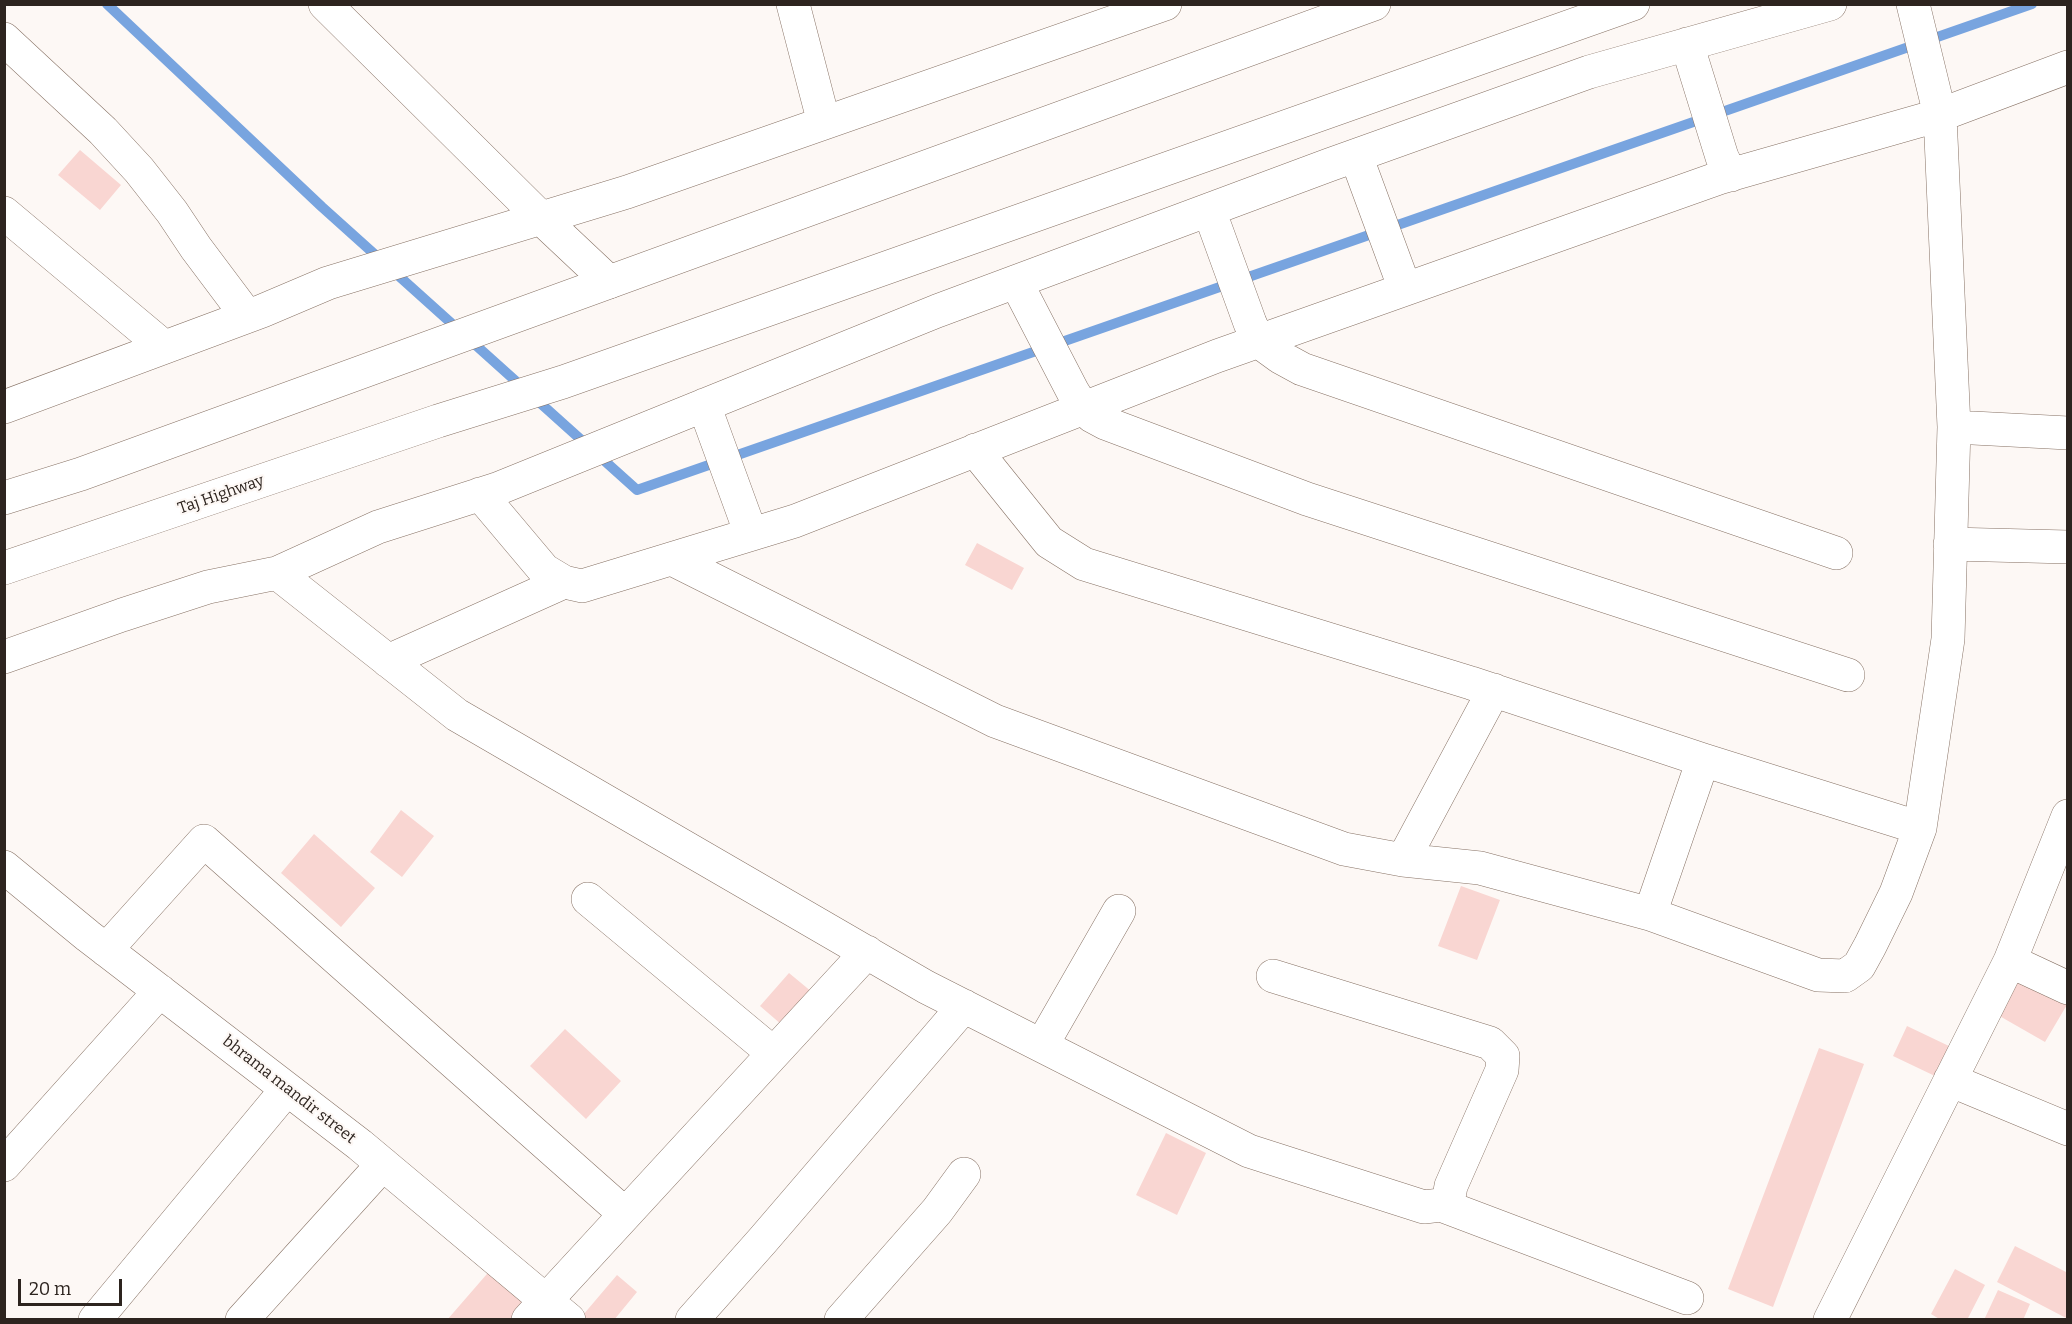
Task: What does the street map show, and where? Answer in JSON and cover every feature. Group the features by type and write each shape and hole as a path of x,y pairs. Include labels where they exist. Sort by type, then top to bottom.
{"street":[{"path":"325,4 542,219 609,282"},
{"path":"793,4 824,123"},
{"path":"4,407 247,316 328,283 627,192 1165,4"},
{"path":"4,498 81,474 1374,4"},
{"name":"Taj Highway","path":"4,568 438,421 562,382 1633,4"},
{"path":"4,657 208,587 277,573 378,527 488,491 937,311 1590,72 1830,4"},
{"path":"672,559 994,721 1344,849 1403,860 1480,868 1650,914 1818,975 1845,976 1859,966 1870,946 1896,893 1920,828 1948,639 1954,427 1940,115 1917,20"},
{"path":"4,39 103,131 139,170 247,316"},
{"path":"1687,44 1727,166"},
{"path":"488,491 520,543 554,576 582,586 672,559 748,525 795,520 975,450 1078,400 1254,332 1402,282 1727,166 1940,115 2067,68"},
{"path":"1356,156 1402,282"},
{"path":"1209,210 1254,332 1280,357 1302,369 1836,553"},
{"path":"4,213 164,347"},
{"path":"1016,282 1078,400 1092,416 1105,423 1307,499 1848,675"},
{"path":"704,405 748,525"},
{"path":"1954,427 2067,433"},
{"path":"975,450 1049,542 1083,564 1494,690 1703,760 1920,828"},
{"path":"1950,544 2067,547"},
{"path":"277,573 457,715 926,987 1250,1151 1424,1207 1441,1205 1687,1298"},
{"path":"388,661 554,576"},
{"path":"1403,860 1494,690"},
{"path":"1650,914 1703,760"},
{"path":"1830,1320 2010,961 2067,816"},
{"path":"106,950 204,841 625,1214"},
{"name":"bhrama mandir street","path":"4,867 106,950 383,1164 547,1313"},
{"path":"588,899 773,1053"},
{"path":"1042,1045 1119,911"},
{"path":"547,1313 625,1214 867,952"},
{"path":"2010,961 2067,988"},
{"path":"1273,976 1490,1043 1503,1056 1502,1070 1451,1186 1449,1197 1441,1205"},
{"path":"4,1165 160,991"},
{"path":"692,1320 964,1006"},
{"path":"1950,1080 2067,1129"},
{"path":"95,1320 287,1089"},
{"path":"242,1320 383,1164"},
{"path":"841,1320 937,1211 964,1174"}],"building":[{"path":"80,150 121,185 100,210 58,175"},
{"path":"977,543 1024,568 1012,590 965,565"},
{"path":"401,810 434,836 402,877 370,852"},
{"path":"314,834 375,888 341,927 281,873"},
{"path":"1461,886 1500,900 1477,960 1438,946"},
{"path":"789,973 818,997 789,1031 760,1006"},
{"path":"2019,974 2068,1003 2045,1042 1996,1014"},
{"path":"1907,1026 1951,1047 1937,1077 1893,1056"},
{"path":"565,1029 621,1081 586,1119 530,1066"},
{"path":"1819,1048 1864,1064 1773,1307 1728,1289"},
{"path":"1166,1133 1206,1153 1177,1215 1136,1195"},
{"path":"2015,1246 2068,1273 2068,1319 1997,1282"},
{"path":"493,1267 529,1298 510,1320 447,1320"},
{"path":"1955,1269 1985,1285 1967,1320 1941,1320 1931,1314"},
{"path":"617,1275 637,1292 614,1320 589,1320 583,1315"},
{"path":"1998,1290 2030,1304 2023,1320 1984,1320"}],"waterway":[{"path":"107,4 322,207 637,490 2032,4"}]}
